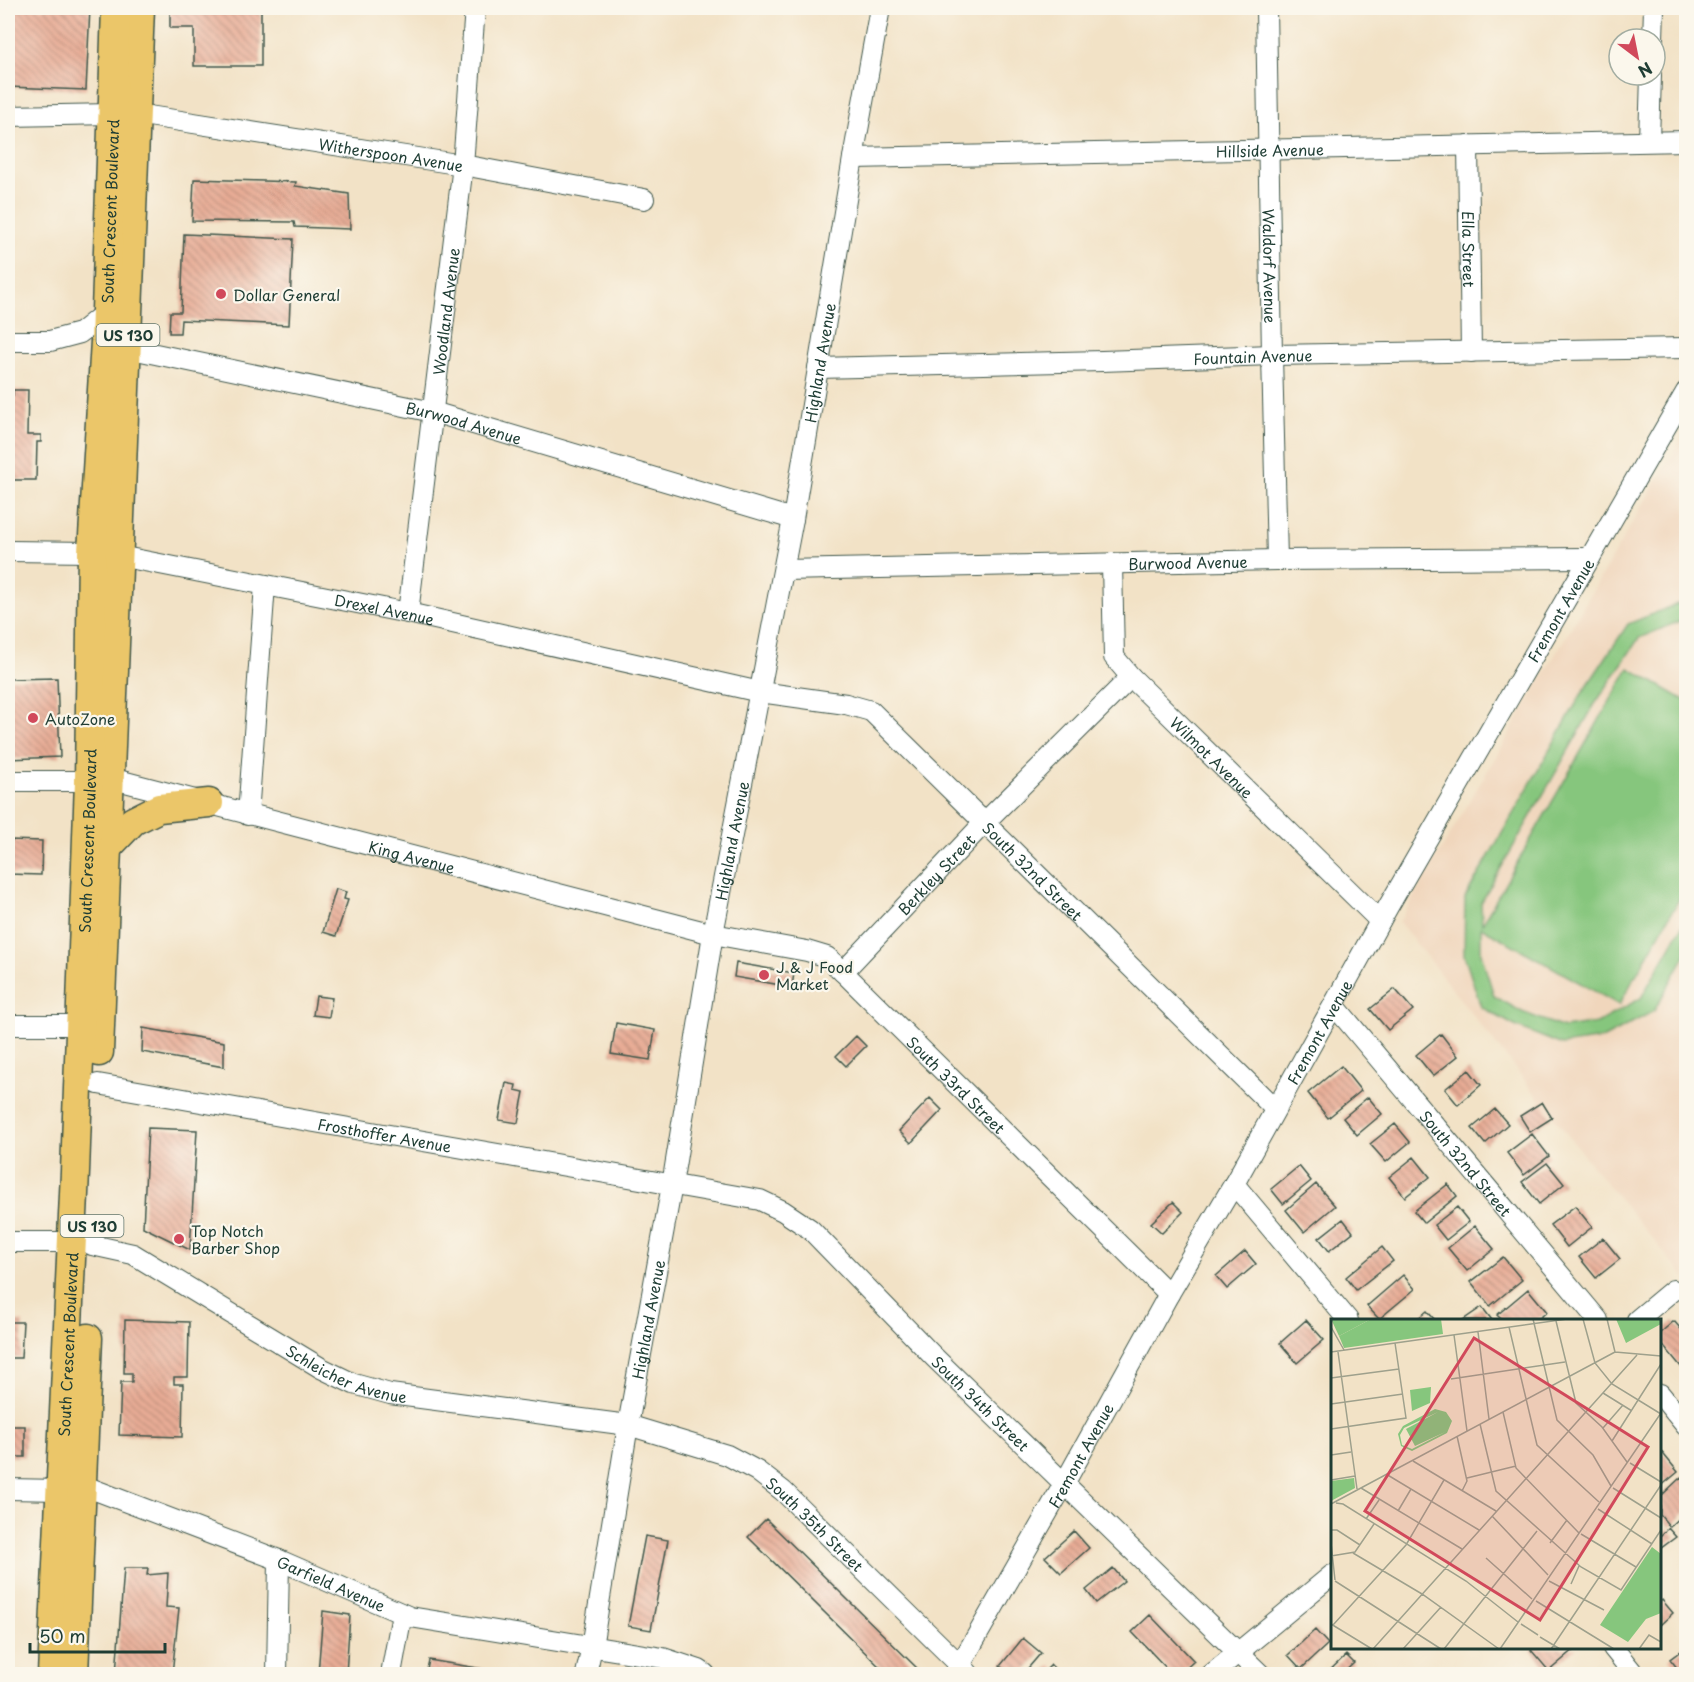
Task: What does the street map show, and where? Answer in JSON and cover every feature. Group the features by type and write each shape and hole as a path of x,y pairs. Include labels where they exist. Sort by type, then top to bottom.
{"highway":[{"name":"South Crescent Boulevard","path":"106,554 127,348 124,114 116,8"},
{"name":"South Crescent Boulevard","path":"52,1674 71,1487 82,1243 81,1025 100,780 106,554 106,312 124,114 140,8"},
{"name":"South Crescent Boulevard","path":"82,1243 98,1084 108,847 100,780"},
{"path":"108,847 133,821 151,811 159,808 209,803"},
{"name":"South Crescent Boulevard","path":"71,1487 74,1674"}],"street":[{"name":"Woodland Avenue","path":"408,613 463,165 475,8"},
{"name":"Highland Avenue","path":"586,1674 714,934 793,519 880,8"},
{"name":"Waldorf Avenue","path":"1266,8 1277,560"},
{"path":"1653,27 1654,8"},
{"path":"1649,141 1651,87"},
{"name":"Witherspoon Avenue","path":"8,116 124,114 463,165 644,199"},
{"name":"Hillside Avenue","path":"853,158 1686,141"},
{"name":"Ella Street","path":"1468,145 1471,352"},
{"path":"8,341 50,341 80,333 106,312"},
{"name":"Burwood Avenue","path":"127,348 433,412 793,519"},
{"name":"Fountain Avenue","path":"818,368 1272,354 1686,348"},
{"name":"Fremont Avenue","path":"962,1671 1169,1294 1234,1184 1380,921 1686,392"},
{"name":"Drexel Avenue","path":"8,551 106,554 408,613 760,692"},
{"name":"Burwood Avenue","path":"784,570 1277,560 1590,558"},
{"name":"Wilmot Avenue","path":"1112,563 1114,657 1131,677 1380,921"},
{"path":"248,814 265,585"},
{"name":"Berkley Street","path":"843,972 984,823 1131,677"},
{"name":"South 32nd Street","path":"760,692 846,704 871,711 1275,1109"},
{"name":"King Avenue","path":"8,781 100,780 209,803 714,934"},
{"name":"South 33rd Street","path":"714,934 807,951 827,957 1169,1294"},
{"name":"South 32nd Street","path":"1334,1005 1597,1319"},
{"path":"8,1025 81,1025"},
{"name":"Frosthoffer Avenue","path":"98,1084 672,1185"},
{"path":"1234,1184 1347,1319"},
{"name":"South 34th Street","path":"672,1185 760,1200 783,1210 810,1229 934,1357 1260,1674"},
{"name":"Schleicher Avenue","path":"8,1242 82,1243 133,1254 321,1368 354,1384 390,1394 628,1425"},
{"path":"1637,1319 1673,1290"},
{"path":"1661,1396 1686,1426"},
{"name":"South 35th Street","path":"628,1425 727,1455 757,1471 783,1491 962,1671"},
{"name":"Garfield Avenue","path":"8,1489 71,1487 279,1560 410,1617 663,1658 705,1674"},
{"path":"277,1674 279,1560"},
{"path":"1212,1674 1331,1576"},
{"path":"391,1674 402,1614"},
{"path":"1615,1649 1634,1674"}],"shaded area":[{"path":"1686,431 1686,1279 1594,1168 1399,922"}],"green space":[{"path":"1677,604 1686,605 1686,621 1680,621 1639,638 1595,704 1481,903 1482,924 1629,668 1686,701 1686,887 1619,1005 1481,927 1481,953 1494,996 1522,1012 1564,1028 1597,1023 1641,998 1686,919 1686,954 1654,1011 1602,1039 1562,1045 1515,1026 1481,1007 1464,955 1465,898 1581,695 1628,624"}],"building":[{"path":"8,8 90,8 86,90 8,87"},
{"path":"170,8 261,8 261,66 194,66 194,28 170,28"},
{"path":"194,179 296,182 295,186 349,194 350,229 295,227 294,222 192,221"},
{"path":"184,234 293,239 289,325 181,320 180,333 169,333 170,312 181,312"},
{"path":"13,390 28,390 27,435 41,435 41,442 37,442 36,480 8,480 8,396 13,396"},
{"name":"AutoZone","path":"57,678 60,757 8,759 8,679"},
{"path":"8,840 42,841 41,875 8,874"},
{"path":"336,889 346,892 344,899 348,900 336,936 323,932"},
{"name":"J & J Food Market","path":"736,963 794,973 792,987 734,977"},
{"path":"1395,989 1413,1010 1388,1030 1370,1009"},
{"path":"316,996 332,998 329,1017 313,1015"},
{"path":"616,1023 655,1030 650,1060 611,1054"},
{"path":"143,1028 224,1042 224,1067 142,1052"},
{"path":"1441,1034 1458,1056 1433,1076 1416,1055"},
{"path":"856,1036 866,1046 846,1066 836,1056"},
{"path":"1341,1066 1361,1091 1328,1118 1308,1093"},
{"path":"1469,1070 1481,1085 1458,1105 1445,1089"},
{"path":"506,1083 516,1085 515,1090 524,1092 518,1123 499,1120"},
{"path":"1368,1097 1382,1114 1357,1135 1343,1118"},
{"path":"930,1098 942,1110 911,1143 899,1131"},
{"path":"1542,1102 1552,1118 1530,1132 1520,1116"},
{"path":"1495,1109 1508,1124 1485,1144 1472,1128"},
{"path":"1395,1124 1410,1142 1386,1162 1370,1144"},
{"path":"148,1128 197,1130 190,1250 143,1227"},
{"path":"1532,1134 1549,1156 1524,1175 1507,1153"},
{"path":"1414,1157 1430,1177 1405,1197 1389,1177"},
{"path":"1547,1163 1564,1184 1539,1204 1522,1182"},
{"path":"1299,1166 1311,1181 1283,1204 1271,1189"},
{"path":"1316,1184 1335,1206 1304,1232 1286,1210"},
{"path":"1448,1184 1457,1196 1424,1223 1414,1211"},
{"path":"1173,1202 1183,1212 1162,1233 1151,1223"},
{"path":"1575,1206 1592,1227 1567,1247 1550,1225"},
{"path":"1457,1207 1469,1222 1446,1240 1434,1225"},
{"path":"1343,1219 1353,1232 1329,1251 1319,1238"},
{"path":"1475,1226 1494,1249 1467,1271 1448,1248"},
{"path":"1603,1238 1620,1259 1596,1278 1579,1257"},
{"path":"1382,1247 1393,1261 1356,1290 1346,1277"},
{"path":"1245,1251 1256,1264 1227,1289 1216,1276"},
{"path":"1503,1257 1522,1280 1490,1306 1471,1282"},
{"path":"1403,1275 1415,1289 1379,1319 1367,1306"},
{"path":"1528,1289 1547,1312 1538,1319 1501,1319 1497,1315"},
{"path":"1482,1307 1491,1319 1464,1319"},
{"path":"1427,1311 1434,1319 1417,1319"},
{"path":"125,1320 189,1322 188,1377 174,1377 174,1384 183,1384 182,1437 119,1435 121,1382 132,1382 132,1373 124,1373"},
{"path":"1306,1320 1324,1340 1297,1363 1280,1343"},
{"path":"1674,1321 1686,1335 1686,1373 1661,1342 1661,1332"},
{"path":"8,1322 23,1322 21,1358 8,1358"},
{"path":"8,1426 25,1426 25,1457 8,1457"},
{"path":"1661,1451 1678,1472 1661,1486"},
{"path":"1681,1477 1686,1483 1686,1512 1670,1527 1661,1516 1661,1496"},
{"path":"766,1519 923,1674 887,1674 748,1537"},
{"path":"1668,1528 1676,1537 1661,1548 1661,1535"},
{"path":"1074,1531 1089,1548 1061,1573 1045,1557"},
{"path":"645,1536 668,1540 651,1630 628,1626"},
{"path":"124,1568 148,1568 147,1575 168,1573 166,1607 179,1608 172,1674 116,1674"},
{"path":"1113,1568 1124,1581 1096,1603 1086,1590"},
{"path":"1661,1601 1673,1613 1661,1624"},
{"path":"323,1611 350,1615 346,1674 318,1674"},
{"path":"1150,1615 1194,1661 1180,1674 1172,1674 1132,1632"},
{"path":"1315,1630 1328,1644 1301,1669 1288,1655"},
{"path":"1023,1638 1041,1653 1023,1674 1011,1674 1000,1666"},
{"path":"1686,1647 1686,1674 1682,1674 1670,1659"},
{"path":"1532,1649 1575,1649 1549,1671 1531,1650"},
{"path":"1346,1655 1354,1663 1342,1674 1326,1674"},
{"path":"429,1660 507,1673 507,1674 426,1674"},
{"path":"1051,1665 1060,1674 1042,1674"}],"place":[{"name":"Dollar General","path":"221,294"},
{"name":"AutoZone","path":"33,718"},
{"name":"J & J Food Market","path":"764,975"},
{"name":"Top Notch Barber Shop","path":"179,1239"}]}
